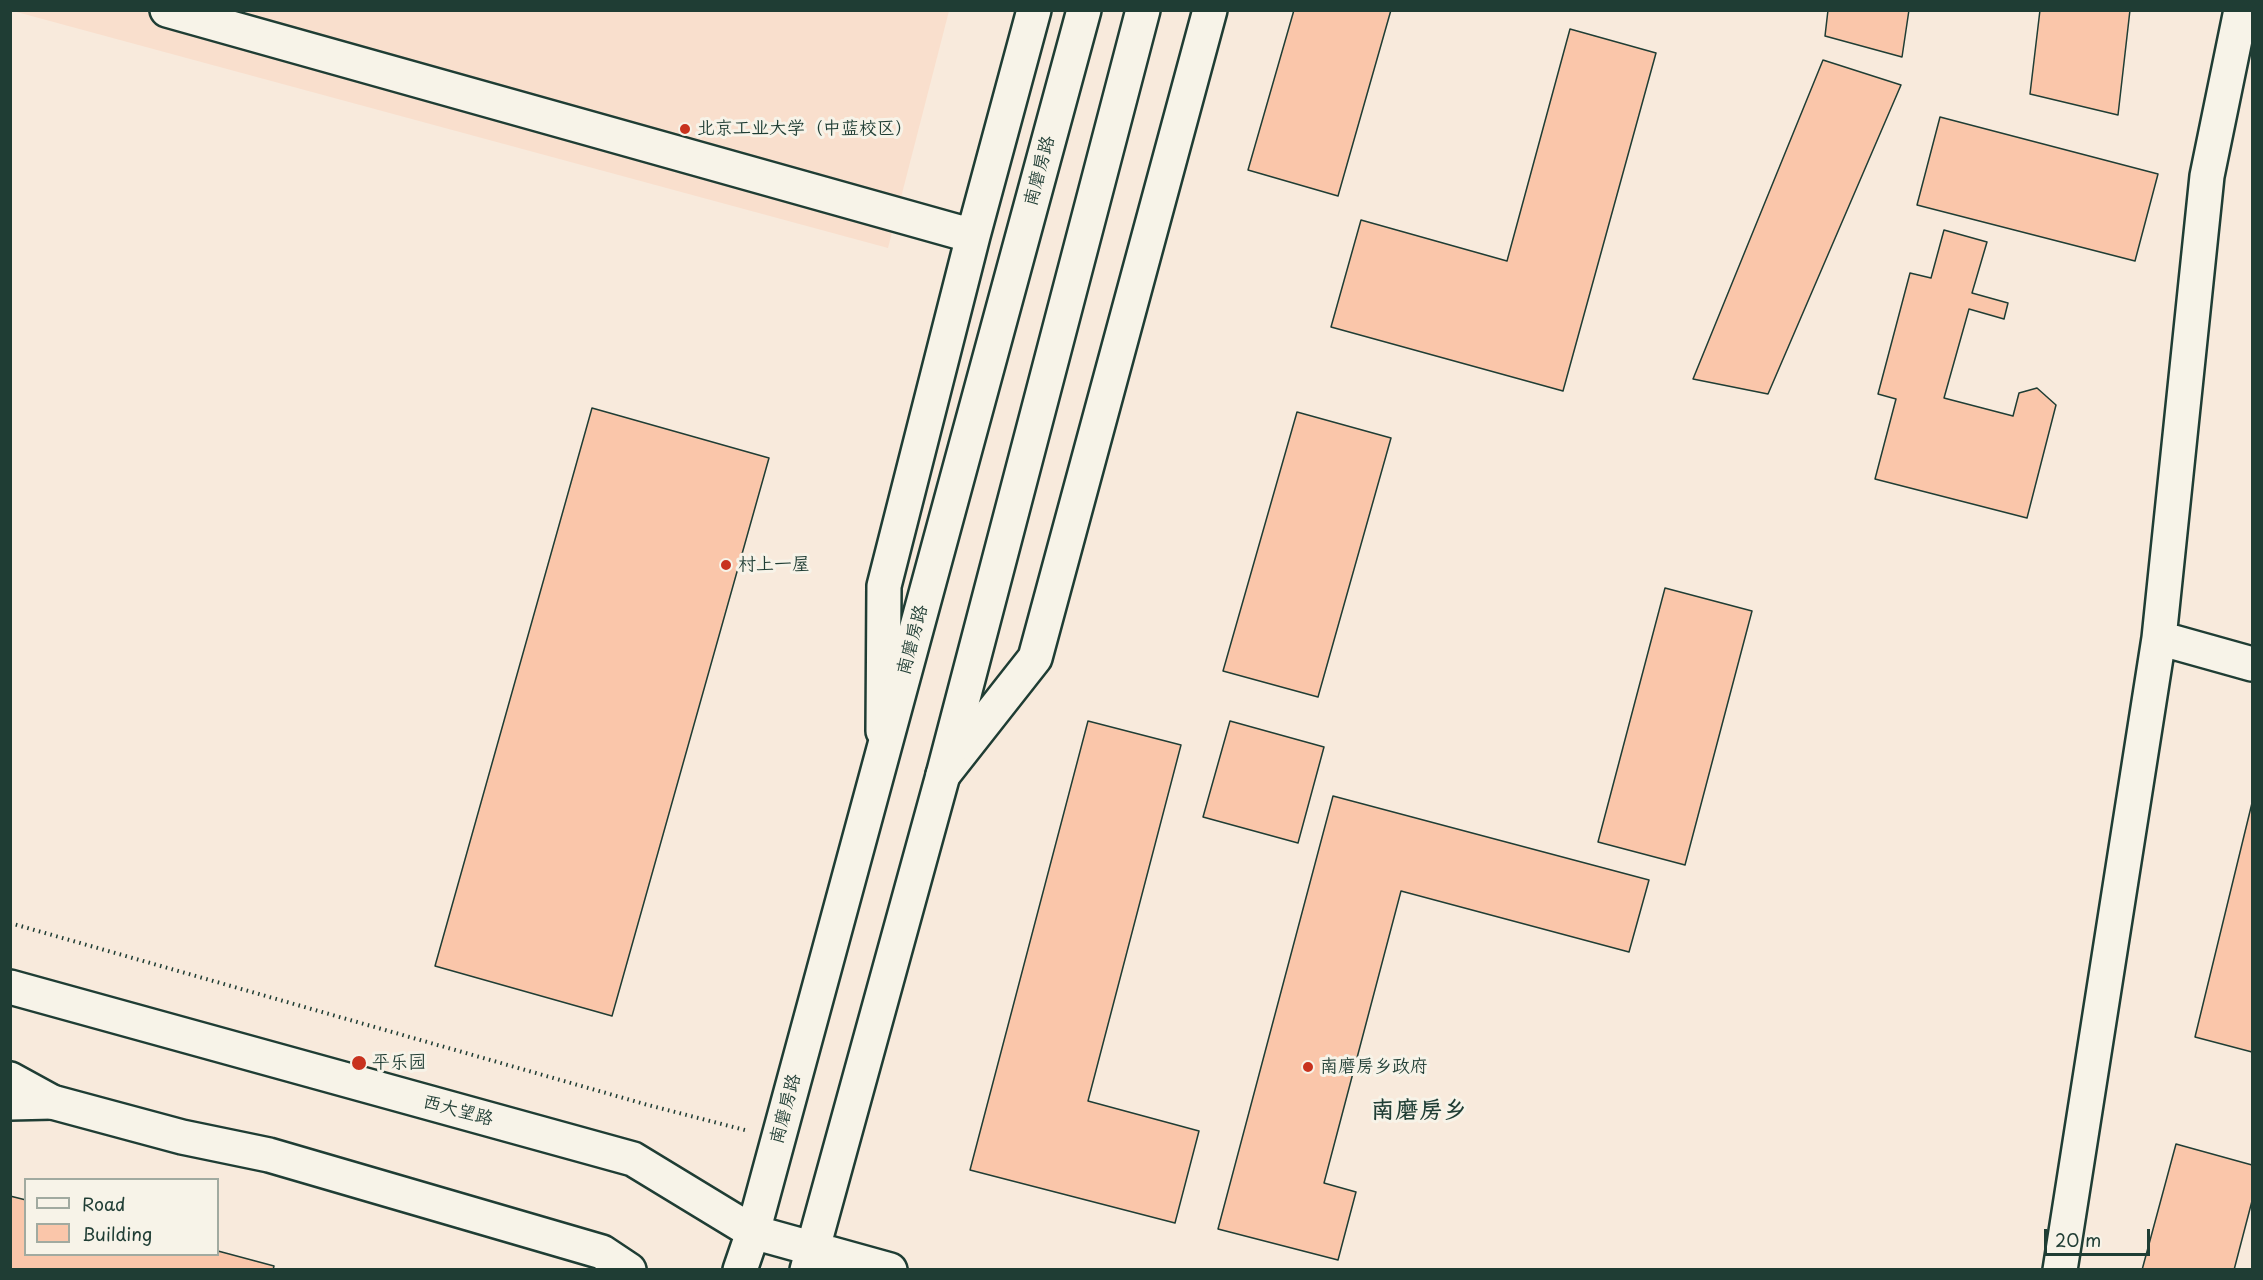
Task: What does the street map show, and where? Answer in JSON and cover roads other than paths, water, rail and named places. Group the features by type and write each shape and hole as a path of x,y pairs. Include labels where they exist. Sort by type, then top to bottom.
{"main road":[{"path":"167,10 973,236"},
{"path":"883,751 884,586 973,236 1034,10"},
{"name":"南磨房路","path":"740,1269 753,1233 1084,10"},
{"path":"810,1259 943,775 1143,10"},
{"path":"943,775 1035,658 1210,10"},
{"path":"2060,1269 2159,638 2207,176 2241,10"},
{"path":"2159,638 2253,664"},
{"name":"西大望路","path":"10,987 633,1159 753,1233 810,1259 890,1269"},
{"path":"10,1079 51,1102 182,1137 269,1155 602,1252 628,1269"},
{"path":"10,1103 51,1102"}],"place":[{"name":"北京工业大学（中蓝校区）","path":"685,129"},
{"name":"村上一屋","path":"726,565"},
{"name":"平乐园","path":"359,1063"},
{"name":"南磨房乡政府","path":"1308,1067"}],"district":[{"name":"南磨房乡","path":"1419,1111"}]}
